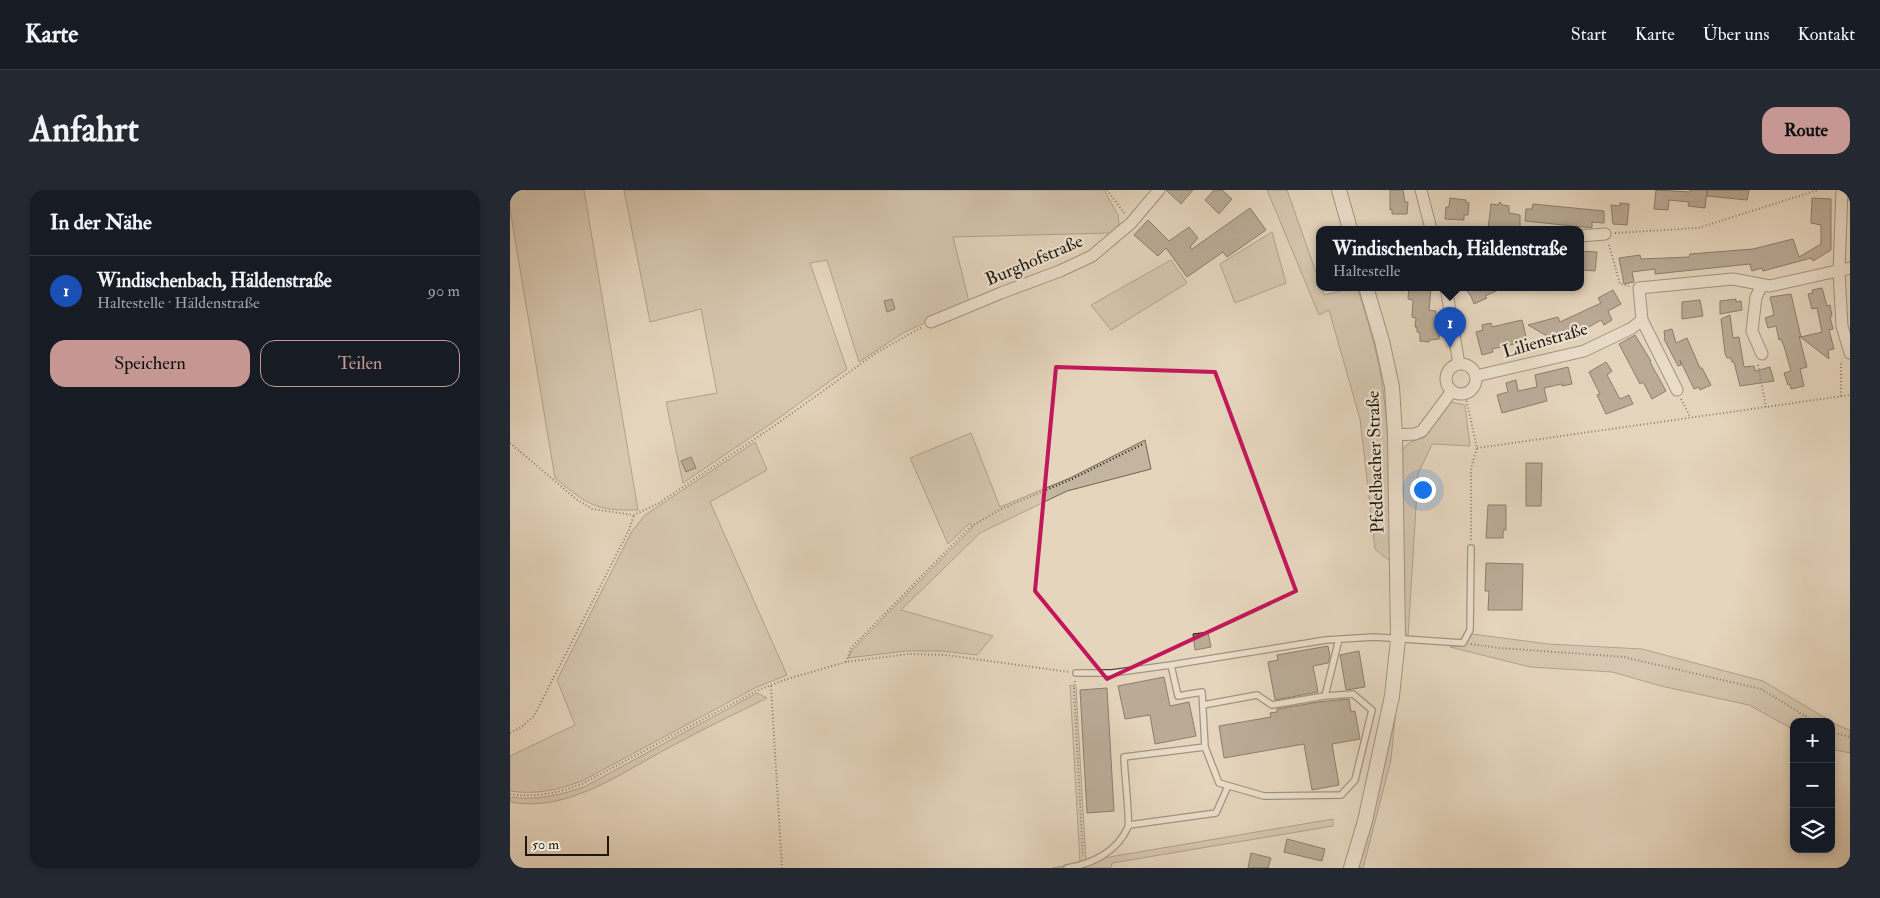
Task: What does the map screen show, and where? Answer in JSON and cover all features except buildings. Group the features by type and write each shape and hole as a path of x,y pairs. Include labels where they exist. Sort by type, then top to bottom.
{"street":[{"name":"Burghofstraße","path":"931,322 1060,271 1092,256 1131,222 1159,190"},
{"path":"1339,190 1349,226"},
{"path":"1421,190 1430,226"},
{"path":"1842,190 1845,270 1842,326 1848,356"},
{"path":"1584,236 1606,234"},
{"path":"1677,390 1642,320 1639,288 1733,279 1770,286 1845,270"},
{"path":"1762,285 1756,297 1752,332 1762,354"},
{"name":"Pfedelbacher Straße","path":"1351,868 1365,821 1392,696 1398,639 1395,435 1392,387 1382,342 1367,291"},
{"path":"1447,291 1459,364"},
{"name":"Lilienstraße","path":"1476,376 1584,351 1632,328 1642,320"},
{"path":"1459,364 1470,366 1476,376 1474,387 1465,394 1452,391 1448,387 1447,375 1449,370 1459,364"},
{"path":"1395,435 1422,432 1452,391"}],"lane":[{"path":"1076,674 1112,673 1339,639 1374,637 1463,644 1470,630 1471,548"},
{"path":"1324,696 1339,639"},
{"path":"1171,665 1178,696 1202,692 1205,747 1219,783 1264,796 1341,795 1355,780 1372,710 1353,694 1324,696 1272,705 1257,695 1203,705"},
{"path":"1067,868 1084,865 1112,850 1129,825 1124,757 1205,747"},
{"path":"1129,825 1216,812 1228,786"}],"path":[{"path":"1107,190 1131,222"},
{"path":"1639,288 1620,284 1606,234 1698,228 1818,190"},
{"path":"510,443 576,499 592,508 634,515 667,498 876,353 931,322"},
{"path":"1762,354 1758,365 1766,406"},
{"path":"1841,396 1841,363 1848,356"},
{"path":"1677,390 1690,417"},
{"path":"1465,394 1476,448 1471,468 1471,548"},
{"path":"1476,448 1850,394"},
{"path":"846,662 851,648 970,527 1000,509 1072,480 1144,444"},
{"path":"510,733 520,728 534,716 629,530 634,515"},
{"path":"1463,644 1624,657 1760,689 1808,718"},
{"path":"510,794 540,795 562,792 582,784 756,691 784,680 846,662 908,654 946,654 1076,674 1074,689 1084,865"},
{"path":"771,686 782,868"},
{"path":"1835,733 1850,737"}],"highlighted area":[{"path":"1056,367 1215,372 1296,591 1107,679 1035,591"}],"shaded area":[{"path":"510,190 584,190 638,510 612,509 593,504 576,495 555,478 510,209"},
{"path":"624,190 1104,190 1118,215 1119,224 1111,233 953,237 969,302 903,333 859,362 827,260 810,263 847,369 772,423 683,483 666,402 717,393 701,309 650,322"},
{"path":"1267,190 1287,190 1316,272 1316,291 1323,291 1324,295 1340,291 1358,291 1375,346 1385,405 1391,562 1375,549 1360,419 1329,310 1319,315"},
{"path":"1272,232 1286,283 1235,303 1220,264"},
{"path":"1171,260 1187,283 1111,330 1091,305"},
{"path":"1451,402 1465,405 1470,446 1432,444 1418,474 1408,637 1402,629 1401,453 1410,442 1424,438"},
{"path":"971,433 1000,507 1070,478 1145,440 1151,469 1067,491 980,533 901,610 993,636 977,655 942,651 906,651 848,658 852,650 973,527 970,523 948,544 910,458"},
{"path":"755,442 767,470 710,502 787,675 755,688 582,781 547,791 510,791 510,756 575,725 557,680 632,531 645,515"},
{"path":"1472,634 1548,644 1642,649 1763,681 1825,718 1790,718 1790,728 1749,705 1661,686 1612,672 1530,667 1450,647 1463,646"},
{"path":"1070,685 1076,687 1086,861 1333,819 1333,826 1112,863 1111,868 1052,868 1080,863"},
{"path":"757,693 767,698 594,788 553,802 532,804 510,802 510,797 548,796 584,787"},
{"path":"1397,697 1391,760 1363,868 1357,868 1387,754"},
{"path":"1835,724 1850,730 1850,753 1835,750"}],"place":[{"name":"Windischenbach, Häldenstraße","path":"1450,348"}]}
